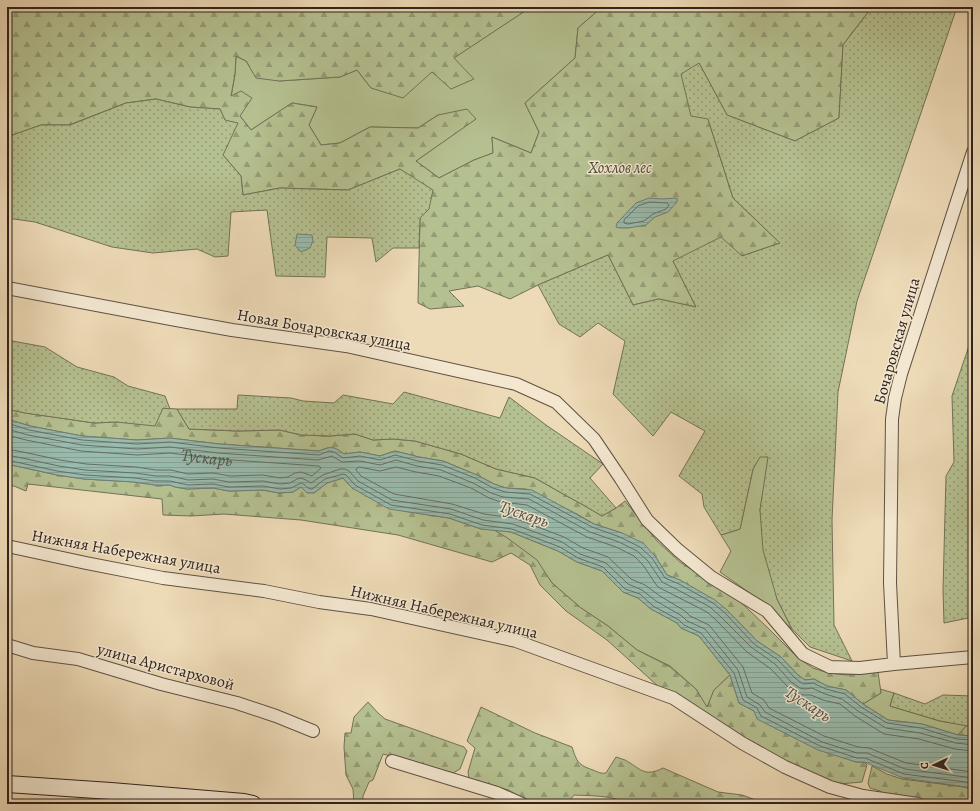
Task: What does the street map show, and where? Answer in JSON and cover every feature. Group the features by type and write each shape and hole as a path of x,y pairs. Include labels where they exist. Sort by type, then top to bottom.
{"street":[{"name":"Бочаровская улица","path":"894,664 890,583 892,419 895,398 901,374 973,152"},
{"name":"Новая Бочаровская улица","path":"7,288 224,329 346,346 516,384 556,402 594,439 647,520 678,550 711,577 767,611 803,654 830,667 860,668 894,664"},
{"name":"Нижняя Набережная улица","path":"7,546 164,578 264,591 319,602 371,609 516,641 673,698 742,744 785,767 830,786 863,796 918,804"},
{"name":"улица Аристарховой","path":"7,645 33,653 78,659 162,684 238,703 313,731"},
{"path":"894,664 973,657"},
{"path":"392,761 497,793 522,804"},
{"path":"7,784 244,802 253,804"}],"green space":[{"name":"Хохлов лес","path":"7,7 531,7 454,58 474,79 451,89 432,72 403,98 371,88 357,70 340,77 279,81 256,78 246,61 236,56 235,74 231,96 241,91 252,98 240,116 251,130 292,103 317,107 309,125 321,145 340,143 370,127 418,128 438,115 467,109 476,119 416,161 439,178 474,160 493,153 492,137 531,153 539,132 525,103 575,58 578,28 602,7 872,7 843,45 839,118 795,141 727,115 699,63 708,119 733,198 780,243 742,256 673,261 696,307 659,299 633,305 608,255 538,285 510,299 478,286 449,291 464,306 430,309 418,303 420,218 429,209 400,169 348,190 280,188 243,195 241,176 223,155 225,120 220,109 190,107 156,99 126,103 69,125 41,125 7,137"},
{"path":"531,7 602,7 578,28 575,58 525,103 539,132 531,153 492,137 493,153 474,160 439,178 416,161 475,119 438,115 418,128 370,127 340,143 321,145 309,125 317,107 292,103 251,130 240,116 231,97 236,56 279,81 340,77 357,70 371,88 432,72"},
{"path":"872,7 957,7 857,301 838,392 832,520 834,625 852,661 810,647 792,629 777,599 763,550 760,510 768,457 760,457 753,469 740,529 721,535 704,507 702,494 679,476 705,431 671,412 653,436 613,394 625,341 598,323 580,337 559,324 538,285 608,255 633,305 659,299 696,307 673,261 721,237 742,256 780,243 733,198 708,119 691,116 681,74 699,63 727,115 795,141 839,118 843,45"},
{"path":"156,99 190,107 220,109 225,120 238,123 223,155 241,176 243,195 280,188 348,190 400,169 433,190 429,209 420,218 419,248 393,248 376,262 372,238 327,237 325,277 276,276 267,210 231,212 228,256 215,257 197,249 153,253 112,247 35,222 7,218 7,137 41,125 70,125 126,103"},
{"path":"973,334 973,617 944,623 943,590 946,476 954,462 952,396"},
{"path":"7,340 45,347 77,367 114,377 128,386 165,396 170,409 163,408 155,426 116,422 94,423 7,409"},
{"path":"404,392 500,418 509,397 546,425 603,464 590,478 616,508 602,516 535,478 496,469 461,454 415,441 393,439 373,440 355,434 330,436 301,435 280,430 238,431 189,429 177,409 237,409 238,395 291,398 303,401 334,403 343,395 393,404"},
{"path":"163,408 177,409 189,429 238,431 280,430 301,435 330,436 355,434 373,440 393,439 415,441 461,454 496,469 535,478 602,516 625,501 657,541 680,562 732,594 798,658 813,668 828,673 847,675 878,672 881,693 863,704 846,690 827,686 814,679 805,680 798,675 781,657 757,641 727,610 680,580 667,575 655,556 622,533 594,524 526,489 506,488 494,484 477,475 443,461 395,451 380,456 360,452 344,454 337,449 332,448 326,448 319,451 219,444 170,438 137,440 82,436 30,426 7,419 7,409 94,423 116,422"},
{"path":"760,456 769,457 760,510 777,599 792,629 754,596 720,572 731,551 721,535 740,529 753,469"},
{"path":"7,464 57,475 84,479 170,485 187,489 213,488 229,491 263,490 279,493 293,492 301,487 314,493 327,483 343,478 352,488 403,511 449,518 481,529 494,530 537,560 552,583 581,608 608,626 637,650 669,666 696,689 707,707 714,690 730,675 739,703 856,762 864,762 867,765 862,782 839,784 828,781 748,743 660,688 607,640 566,611 540,585 530,565 511,553 492,562 398,535 301,520 224,514 191,516 163,515 162,499 28,484 26,491 14,486 7,486"},
{"path":"494,530 511,532 558,551 577,562 602,571 623,592 638,598 651,609 677,623 681,628 699,636 730,675 714,690 707,708 696,689 670,666 637,650 608,626 581,608 552,583 536,560"},
{"path":"880,689 894,693 890,706 940,721 967,725 958,735 922,724 888,720 863,704 881,693"},
{"path":"894,693 925,704 943,695 973,696 973,727 940,721 890,706"},
{"path":"368,702 385,719 464,747 467,751 460,769 453,773 383,754 373,780 369,782 363,796 363,804 354,804 353,789 346,775 344,747 345,733 351,733 354,717"},
{"path":"481,707 535,733 572,747 577,760 581,764 600,773 606,773 616,757 625,760 642,771 651,772 663,768 718,792 742,795 764,803 774,804 628,804 609,797 574,795 567,804 535,804 508,790 469,779 468,772 475,748 467,741"},
{"path":"967,725 973,727 973,736 958,735"},
{"path":"872,766 887,774 902,779 973,789 973,804 950,804 889,797 880,791 870,788 868,783"}],"water":[{"path":"649,198 677,198 677,202 668,212 655,217 646,225 628,228 616,227 617,223 636,203"},
{"path":"297,234 312,235 313,241 310,248 301,252 295,245"},
{"name":"Тускарь","path":"7,419 30,426 82,436 137,440 170,438 219,444 319,451 332,448 337,449 344,454 360,452 380,456 395,451 443,461 506,488 532,490 594,524 622,533 643,543 655,556 667,575 680,580 715,600 727,610 757,641 781,657 798,675 805,680 814,679 827,686 846,690 863,704 888,720 922,724 958,735 973,736 973,788 903,778 864,762 856,762 818,750 757,719 754,711 739,703 730,675 699,636 681,628 677,623 651,609 638,598 623,592 602,571 577,562 558,551 511,532 481,529 449,518 389,509 352,488 343,478 327,483 314,493 307,493 301,487 293,492 279,493 263,490 229,491 213,488 187,489 170,485 84,479 57,475 7,464"}]}
